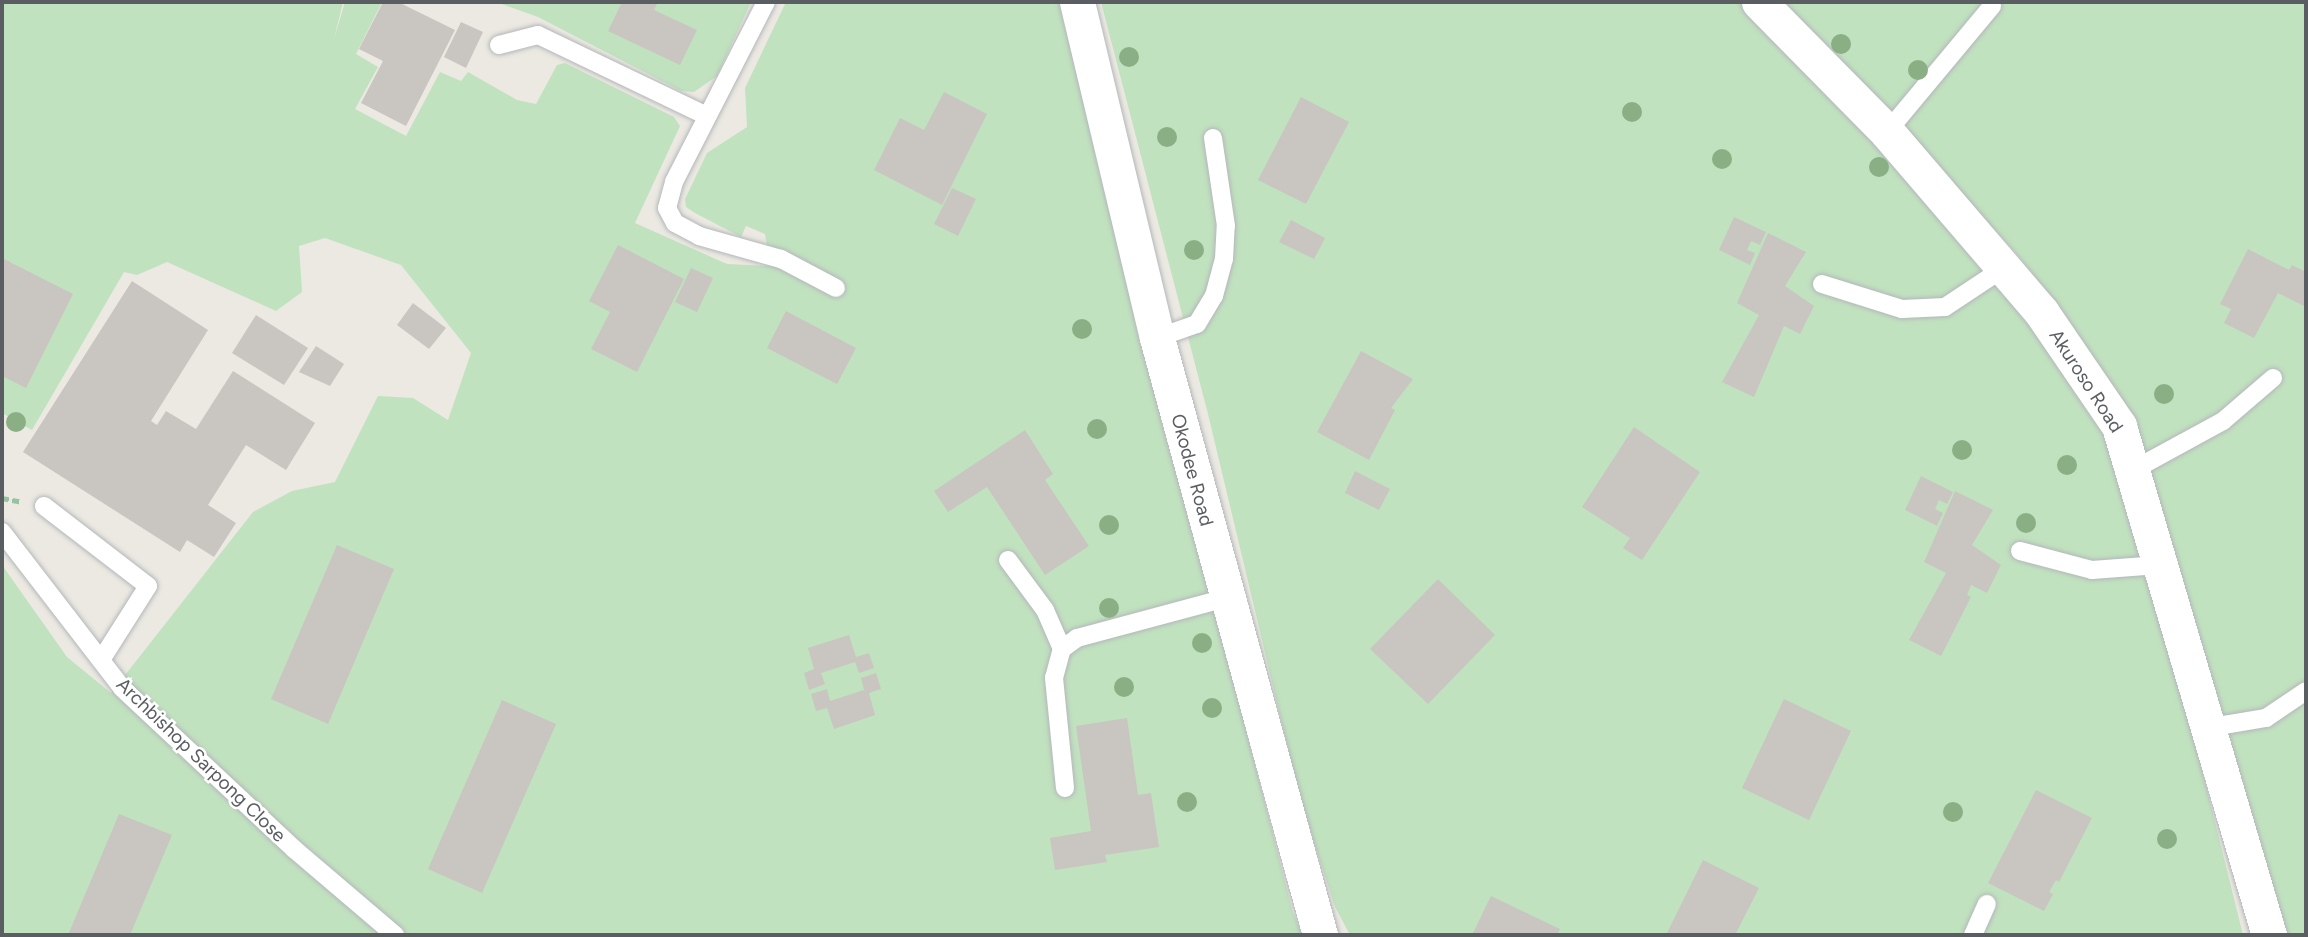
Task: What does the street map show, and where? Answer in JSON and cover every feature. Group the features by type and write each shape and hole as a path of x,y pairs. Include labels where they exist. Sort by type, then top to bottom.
{"street":[{"name":"Okodee Road","path":"1077,2 1157,338 1320,935"},
{"name":"Akuroso Road","path":"1759,2 1887,132 2004,268 2042,313 2119,426 2135,469 2159,565 2269,935"}],"lane":[{"path":"766,2 674,182 667,208 675,223 699,236 780,259 836,288"},
{"path":"1887,132 1992,6"},
{"path":"499,45 538,35 707,116"},
{"path":"1157,338 1197,324 1214,296 1224,259 1226,226 1213,138"},
{"path":"1822,284 1902,309 1945,307 2004,268"},
{"path":"2135,469 2223,421 2273,378"},
{"path":"44,506 148,586 101,660"},
{"name":"Archbishop Sarpong Close","path":"2,532 122,688 294,849 395,935"},
{"path":"2020,551 2092,570 2159,565"},
{"path":"1008,560 1045,610 1062,649"},
{"path":"1065,788 1054,678 1062,649 1077,638 1226,598"},
{"path":"2206,727 2266,718 2306,691"},
{"path":"1973,935 1987,904"}],"green space":[{"path":"2,2 343,2 334,39 345,2 382,2 356,54 378,67 355,109 406,136 440,72 461,81 468,72 517,100 536,104 557,65 565,63 674,117 680,126 635,223 727,264 770,266 765,234 746,226 741,237 686,207 685,199 707,153 747,127 745,88 786,2 1060,2 1293,913 1303,935 2,935 2,565 67,657 111,693 253,512 292,491 335,482 378,396 413,398 448,420 471,353 401,265 325,238 299,246 302,292 276,311 167,262 137,275 124,272 32,430 2,413"},
{"path":"496,2 751,2 717,76 694,92 681,91 538,17"},
{"path":"1101,2 1746,2 2004,284 2105,436 2186,705 2243,935 1350,935 1335,907 1300,799 1208,414"},
{"path":"1785,2 2306,2 2306,935 2279,935 2116,393 2066,316 2015,252"}],"building":[{"path":"383,2 398,2 455,30 406,126 361,103 383,61 359,49"},
{"path":"622,2 658,2 654,10 697,30 680,65 608,31"},
{"path":"461,22 483,32 466,68 444,57"},
{"path":"944,92 987,114 942,205 874,170 900,118 924,130"},
{"path":"1301,97 1349,122 1306,204 1258,180"},
{"path":"952,188 976,199 958,236 934,224"},
{"path":"1734,217 1766,232 1760,245 1751,241 1747,250 1755,253 1750,265 1719,250"},
{"path":"1291,220 1325,238 1314,259 1279,242"},
{"path":"1768,233 1806,252 1785,286 1814,306 1800,334 1784,326 1754,397 1722,382 1759,315 1737,303"},
{"path":"618,245 684,279 637,372 591,349 610,312 589,301"},
{"path":"2248,249 2289,270 2292,265 2306,272 2306,307 2278,293 2254,338 2224,323 2231,309 2220,304"},
{"path":"2,258 73,294 26,388 2,376"},
{"path":"691,268 713,278 697,312 675,302"},
{"path":"132,281 208,330 151,421 157,425 166,411 196,429 233,371 315,423 286,470 246,445 208,505 236,523 214,557 187,540 180,552 23,452"},
{"path":"413,303 446,328 429,349 397,325"},
{"path":"786,311 856,348 837,384 767,348"},
{"path":"256,315 308,348 284,385 232,353"},
{"path":"316,346 344,364 330,386 299,372"},
{"path":"1361,351 1413,379 1391,408 1395,410 1369,460 1317,432"},
{"path":"1634,427 1700,472 1642,560 1623,548 1630,538 1582,507"},
{"path":"1025,430 1053,474 1045,480 1089,546 1045,575 987,487 948,512 934,491"},
{"path":"1355,471 1390,489 1379,510 1345,493"},
{"path":"1921,476 1953,492 1947,504 1939,500 1935,509 1943,513 1937,526 1905,510"},
{"path":"1955,491 1993,510 1972,545 2001,565 1987,593 1971,585 1967,595 1971,597 1941,656 1909,640 1946,573 1924,562"},
{"path":"337,545 394,569 328,724 271,699"},
{"path":"1438,579 1495,635 1428,704 1370,649"},
{"path":"849,635 856,657 869,653 874,668 859,673 855,662 821,673 825,684 809,690 804,673 814,669 808,648"},
{"path":"876,673 881,689 869,693 875,715 834,729 827,708 816,711 811,694 827,689 830,701 864,690 861,678"},
{"path":"1784,699 1851,731 1809,820 1742,788"},
{"path":"502,700 556,724 482,893 428,869"},
{"path":"1127,718 1138,795 1151,793 1159,847 1105,855 1107,862 1055,870 1050,838 1091,831 1076,726"},
{"path":"2036,790 2092,818 2059,882 2056,880 2049,892 2053,894 2044,911 1988,883"},
{"path":"119,814 172,835 130,935 68,935"},
{"path":"1703,860 1759,888 1735,935 1666,935"},
{"path":"1491,896 1560,929 1557,935 1472,935"}]}
